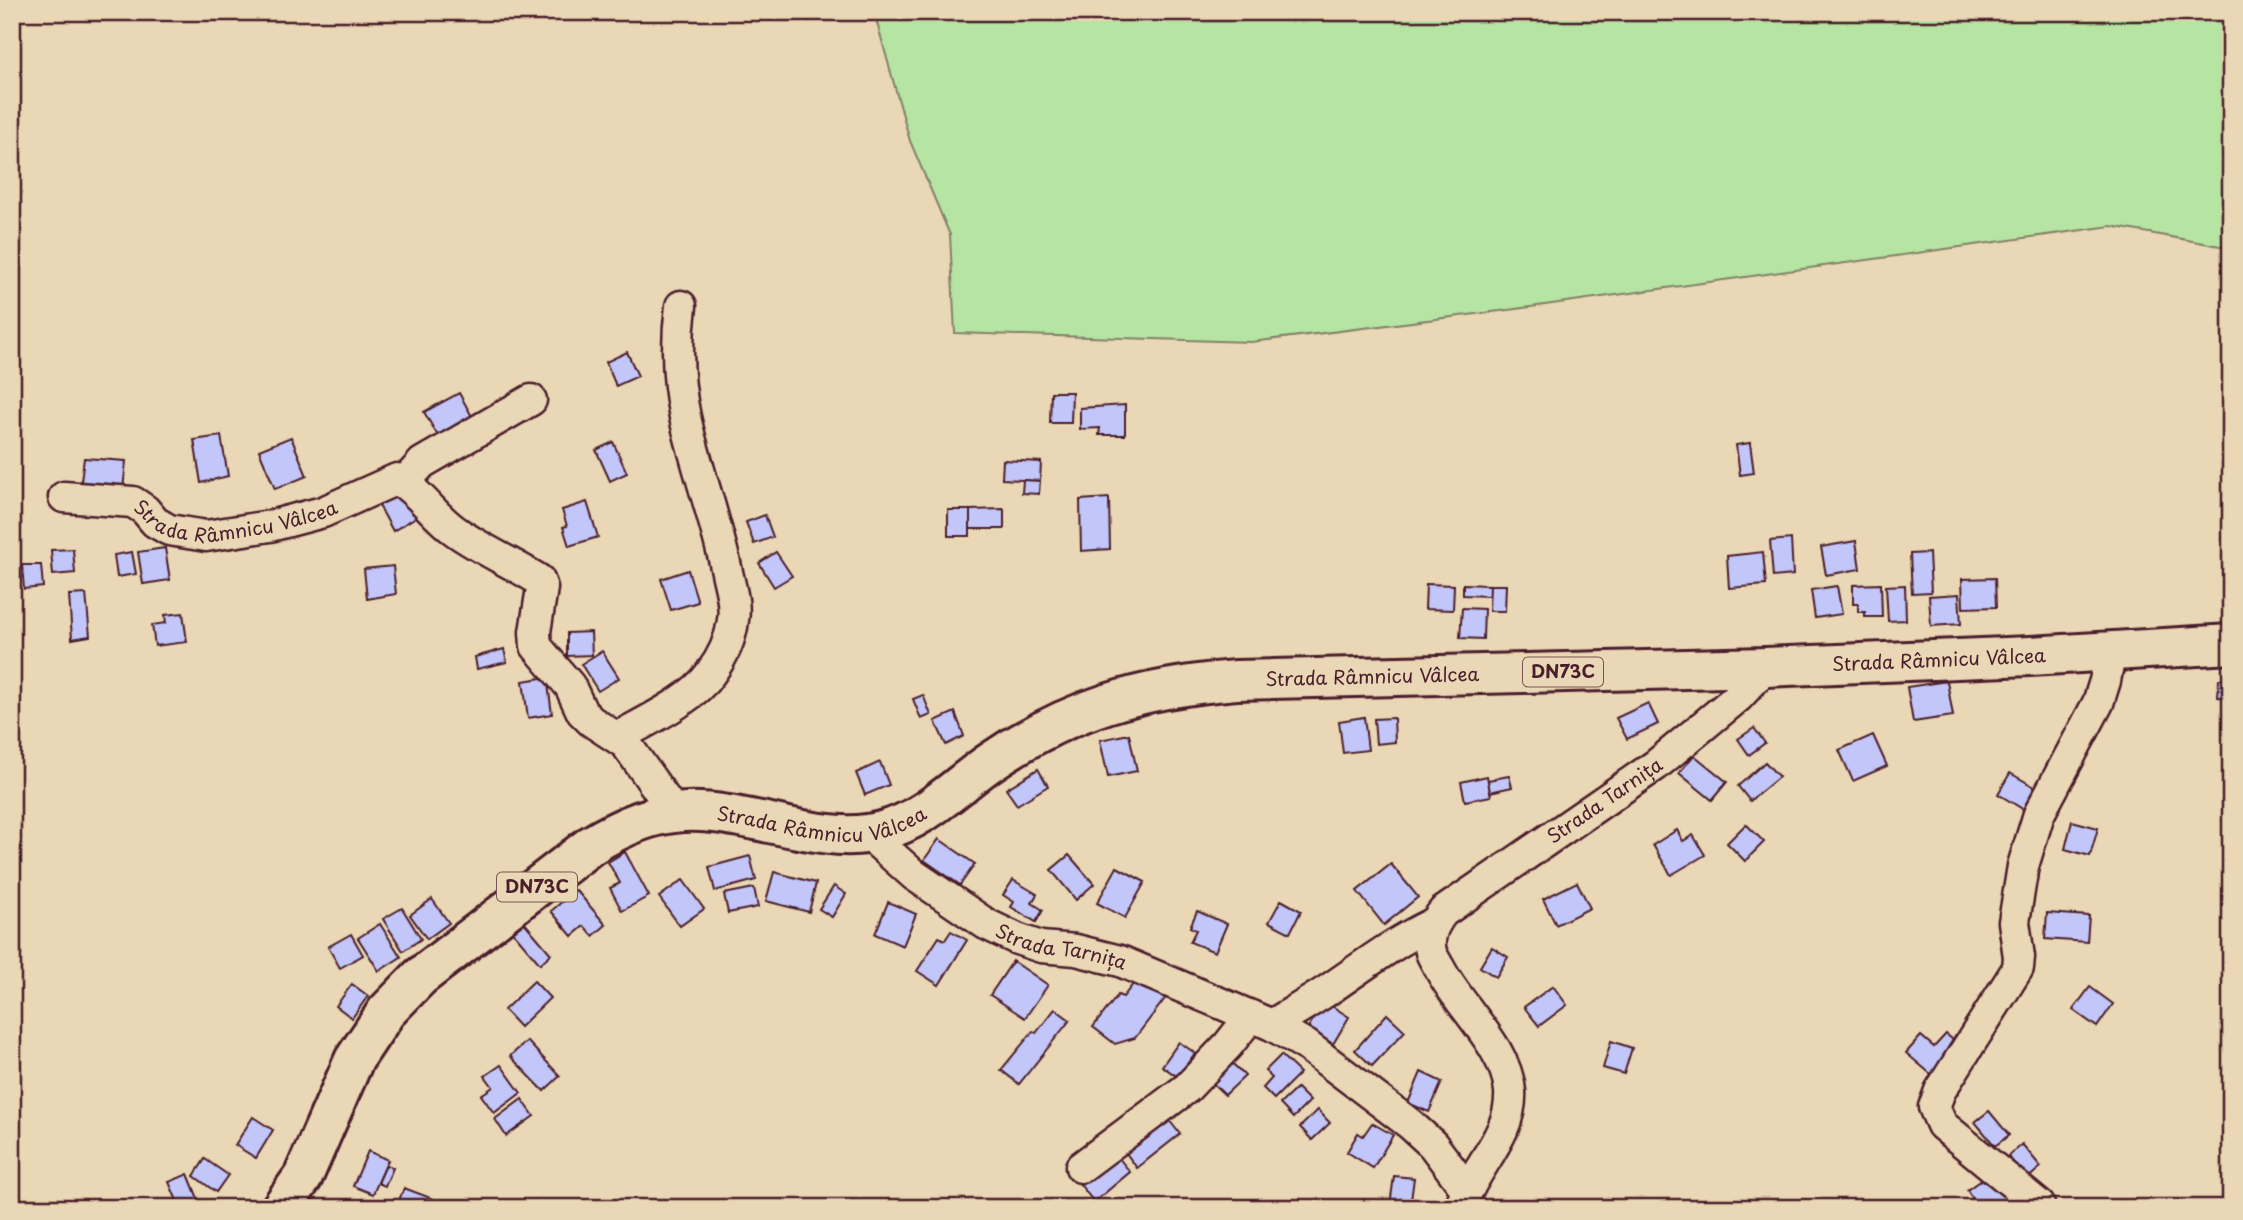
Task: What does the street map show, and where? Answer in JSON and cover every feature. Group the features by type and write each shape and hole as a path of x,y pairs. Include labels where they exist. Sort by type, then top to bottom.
{"main road":[{"name":"Strada Râmnicu Vâlcea","path":"282,1208 303,1177 354,1060 386,1013 420,977 590,846 632,823 674,812 695,810 833,835 884,831 912,819 998,757 1058,722 1111,701 1157,689 1237,680 1766,667 2231,644"}],"street":[{"path":"618,737 686,696 709,676 725,649 734,619 733,600 719,537 685,417 677,367 681,306"},
{"path":"531,400 422,463 404,483 452,529 539,580 542,588 535,632 536,646 570,686 582,712 626,744 674,812"},
{"name":"Strada Râmnicu Vâlcea","path":"64,497 133,502 145,510 155,522 169,530 206,536 225,535 323,512 397,479 404,483"},
{"path":"2039,1205 1942,1125 1934,1107 1940,1091 2018,968 2020,957 2015,913 2022,866 2039,814 2098,703 2110,650"},
{"name":"Strada Tarnița","path":"1262,1020 1327,990 1386,948 1434,923 1443,912 1656,765 1738,697 1766,667"},
{"name":"Strada Tarnița","path":"868,834 914,875 986,924 1017,939 1041,947 1076,950 1120,961 1262,1020 1306,1045 1410,1124 1433,1145 1463,1199"},
{"name":"Strada Tarnița","path":"1434,923 1431,951 1445,978 1498,1054 1510,1088 1510,1114 1463,1199"},
{"path":"1081,1167 1187,1087 1228,1045 1262,1020"}],"green space":[{"path":"874,12 2231,12 2231,248 2111,226 1508,310 1251,342 955,333 950,235 910,141"}],"building":[{"path":"627,352 638,376 616,386 606,362"},
{"path":"1051,392 1072,392 1071,423 1050,423"},
{"path":"459,393 474,420 439,438 424,412"},
{"path":"1125,405 1125,435 1099,435 1100,428 1080,429 1080,408"},
{"path":"221,436 228,476 201,483 194,440"},
{"path":"291,437 307,476 275,489 259,450"},
{"path":"613,442 627,473 610,481 596,450"},
{"path":"1750,443 1754,473 1740,475 1736,445"},
{"path":"84,458 126,461 123,490 80,489"},
{"path":"1003,460 1041,462 1040,481 1002,479"},
{"path":"1023,480 1040,481 1039,494 1022,493"},
{"path":"400,489 416,517 393,531 377,502"},
{"path":"1109,498 1110,549 1081,551 1080,500"},
{"path":"587,502 598,537 569,546 563,527 567,526 562,510"},
{"path":"1004,509 1004,529 970,529 970,510"},
{"path":"948,510 970,510 970,536 948,536"},
{"path":"765,515 773,537 754,544 746,522"},
{"path":"1791,539 1793,575 1773,577 1770,541"},
{"path":"1856,541 1860,569 1826,575 1821,547"},
{"path":"165,548 170,580 143,584 138,552"},
{"path":"73,549 75,573 53,575 51,550"},
{"path":"132,552 136,574 117,577 114,555"},
{"path":"776,552 792,576 774,587 759,563"},
{"path":"1763,552 1766,585 1729,588 1727,556"},
{"path":"1929,553 1931,592 1912,593 1910,554"},
{"path":"22,565 41,565 43,587 24,589"},
{"path":"393,566 396,594 367,599 364,569"},
{"path":"688,570 698,602 671,610 661,579"},
{"path":"1995,578 1996,607 1963,608 1962,579"},
{"path":"1426,584 1454,585 1453,610 1425,609"},
{"path":"1463,584 1490,585 1490,596 1463,595"},
{"path":"1881,584 1882,617 1865,617 1865,612 1858,612 1858,604 1853,604 1853,585"},
{"path":"1490,585 1506,585 1505,611 1489,611"},
{"path":"1905,585 1906,620 1888,621 1886,586"},
{"path":"1837,586 1842,614 1815,618 1811,590"},
{"path":"86,594 90,636 72,639 69,595"},
{"path":"1959,594 1961,624 1931,626 1929,596"},
{"path":"1462,608 1484,609 1483,639 1460,638"},
{"path":"183,613 187,642 155,646 152,625 166,623 165,615"},
{"path":"591,632 592,655 567,656 567,633"},
{"path":"504,649 507,662 477,669 475,657"},
{"path":"602,651 619,678 598,691 581,664"},
{"path":"547,677 552,714 528,718 523,681"},
{"path":"2219,679 2231,680 2231,698 2218,697"},
{"path":"1947,681 1953,716 1913,722 1907,687"},
{"path":"923,695 931,715 921,719 913,699"},
{"path":"1648,703 1658,724 1627,739 1616,718"},
{"path":"955,712 964,736 946,745 935,721"},
{"path":"1364,717 1368,750 1343,753 1339,721"},
{"path":"1394,718 1395,742 1376,744 1374,719"},
{"path":"1754,728 1765,743 1749,755 1738,739"},
{"path":"1129,734 1137,771 1108,777 1100,740"},
{"path":"1873,735 1887,766 1853,781 1839,750"},
{"path":"1694,755 1727,782 1712,800 1679,773"},
{"path":"880,762 889,785 865,795 856,773"},
{"path":"1765,762 1779,777 1750,801 1738,786"},
{"path":"1038,769 1048,786 1017,805 1006,789"},
{"path":"2010,773 2038,789 2026,811 1998,794"},
{"path":"1487,776 1491,796 1465,801 1461,782"},
{"path":"1509,776 1512,787 1490,792 1488,780"},
{"path":"2072,821 2098,828 2090,856 2065,849"},
{"path":"1746,824 1764,842 1745,861 1727,843"},
{"path":"1677,830 1683,841 1693,835 1705,855 1671,875 1653,845"},
{"path":"939,839 975,864 960,885 924,860"},
{"path":"625,852 649,896 622,911 610,888 620,883 608,862"},
{"path":"1069,855 1094,884 1076,900 1051,870"},
{"path":"750,856 756,880 715,891 709,867"},
{"path":"1391,864 1418,897 1384,925 1357,891"},
{"path":"1117,867 1145,882 1125,918 1097,903"},
{"path":"774,872 816,883 809,912 766,901"},
{"path":"683,880 704,909 680,926 659,897"},
{"path":"1013,880 1037,894 1032,903 1043,910 1036,922 1011,907 1014,902 1003,895"},
{"path":"1577,882 1590,908 1556,925 1543,899"},
{"path":"834,886 846,894 832,917 819,909"},
{"path":"754,888 758,907 728,913 724,894"},
{"path":"576,890 606,925 593,936 584,926 572,936 551,911"},
{"path":"432,899 449,923 427,939 410,915"},
{"path":"1281,900 1301,911 1290,933 1269,922"},
{"path":"888,902 916,914 903,946 875,934"},
{"path":"402,908 421,939 403,951 383,919"},
{"path":"1197,911 1227,924 1215,952 1190,942 1196,930 1190,927"},
{"path":"2047,913 2089,916 2087,942 2045,939"},
{"path":"523,921 551,954 540,964 512,931"},
{"path":"380,924 401,957 379,971 358,938"},
{"path":"951,931 967,940 939,985 917,971 939,937 945,940"},
{"path":"351,934 363,955 340,968 328,947"},
{"path":"1492,947 1508,957 1496,977 1480,967"},
{"path":"1013,961 1048,985 1025,1018 990,995"},
{"path":"1151,979 1170,992 1135,1038 1115,1044 1093,1027 1118,995 1123,997 1134,983 1144,988"},
{"path":"534,981 550,998 520,1027 504,1010"},
{"path":"352,984 368,996 352,1018 336,1006"},
{"path":"1553,986 1567,1005 1539,1026 1524,1007"},
{"path":"2090,987 2113,1004 2097,1027 2073,1010"},
{"path":"1324,1001 1349,1017 1333,1044 1308,1028"},
{"path":"1055,1009 1070,1020 1019,1084 1001,1070"},
{"path":"1387,1014 1405,1031 1372,1066 1355,1050"},
{"path":"1946,1034 1959,1045 1932,1075 1906,1053 1921,1036 1934,1047"},
{"path":"527,1041 560,1076 544,1091 510,1056"},
{"path":"1611,1041 1632,1048 1624,1074 1603,1068"},
{"path":"1179,1042 1195,1053 1178,1077 1162,1066"},
{"path":"1281,1055 1300,1073 1274,1099 1263,1088 1272,1078 1265,1071"},
{"path":"1229,1060 1245,1076 1225,1095 1209,1080"},
{"path":"501,1065 521,1093 494,1113 481,1095 493,1087 485,1076"},
{"path":"1421,1072 1442,1082 1429,1112 1408,1103"},
{"path":"1297,1088 1310,1101 1293,1118 1280,1104"},
{"path":"522,1099 534,1116 506,1136 495,1119"},
{"path":"1318,1110 1330,1123 1312,1140 1300,1127"},
{"path":"1989,1111 2009,1135 1995,1146 1975,1122"},
{"path":"1165,1115 1180,1134 1137,1168 1123,1149"},
{"path":"253,1117 273,1130 256,1158 235,1145"},
{"path":"1372,1123 1393,1135 1373,1168 1347,1152 1358,1133 1363,1136"},
{"path":"2022,1144 2041,1167 2027,1179 2008,1156"},
{"path":"368,1151 388,1160 373,1194 353,1186"},
{"path":"1114,1152 1130,1172 1094,1202 1078,1182"},
{"path":"205,1159 228,1175 216,1192 194,1176"},
{"path":"386,1165 393,1168 385,1186 378,1183"},
{"path":"188,1174 199,1201 180,1208 169,1182"},
{"path":"1989,1174 2008,1201 1998,1208 1979,1208 1967,1190"},
{"path":"1394,1176 1414,1178 1410,1208 1390,1205"},
{"path":"404,1188 436,1200 433,1208 411,1208 398,1203"}]}
